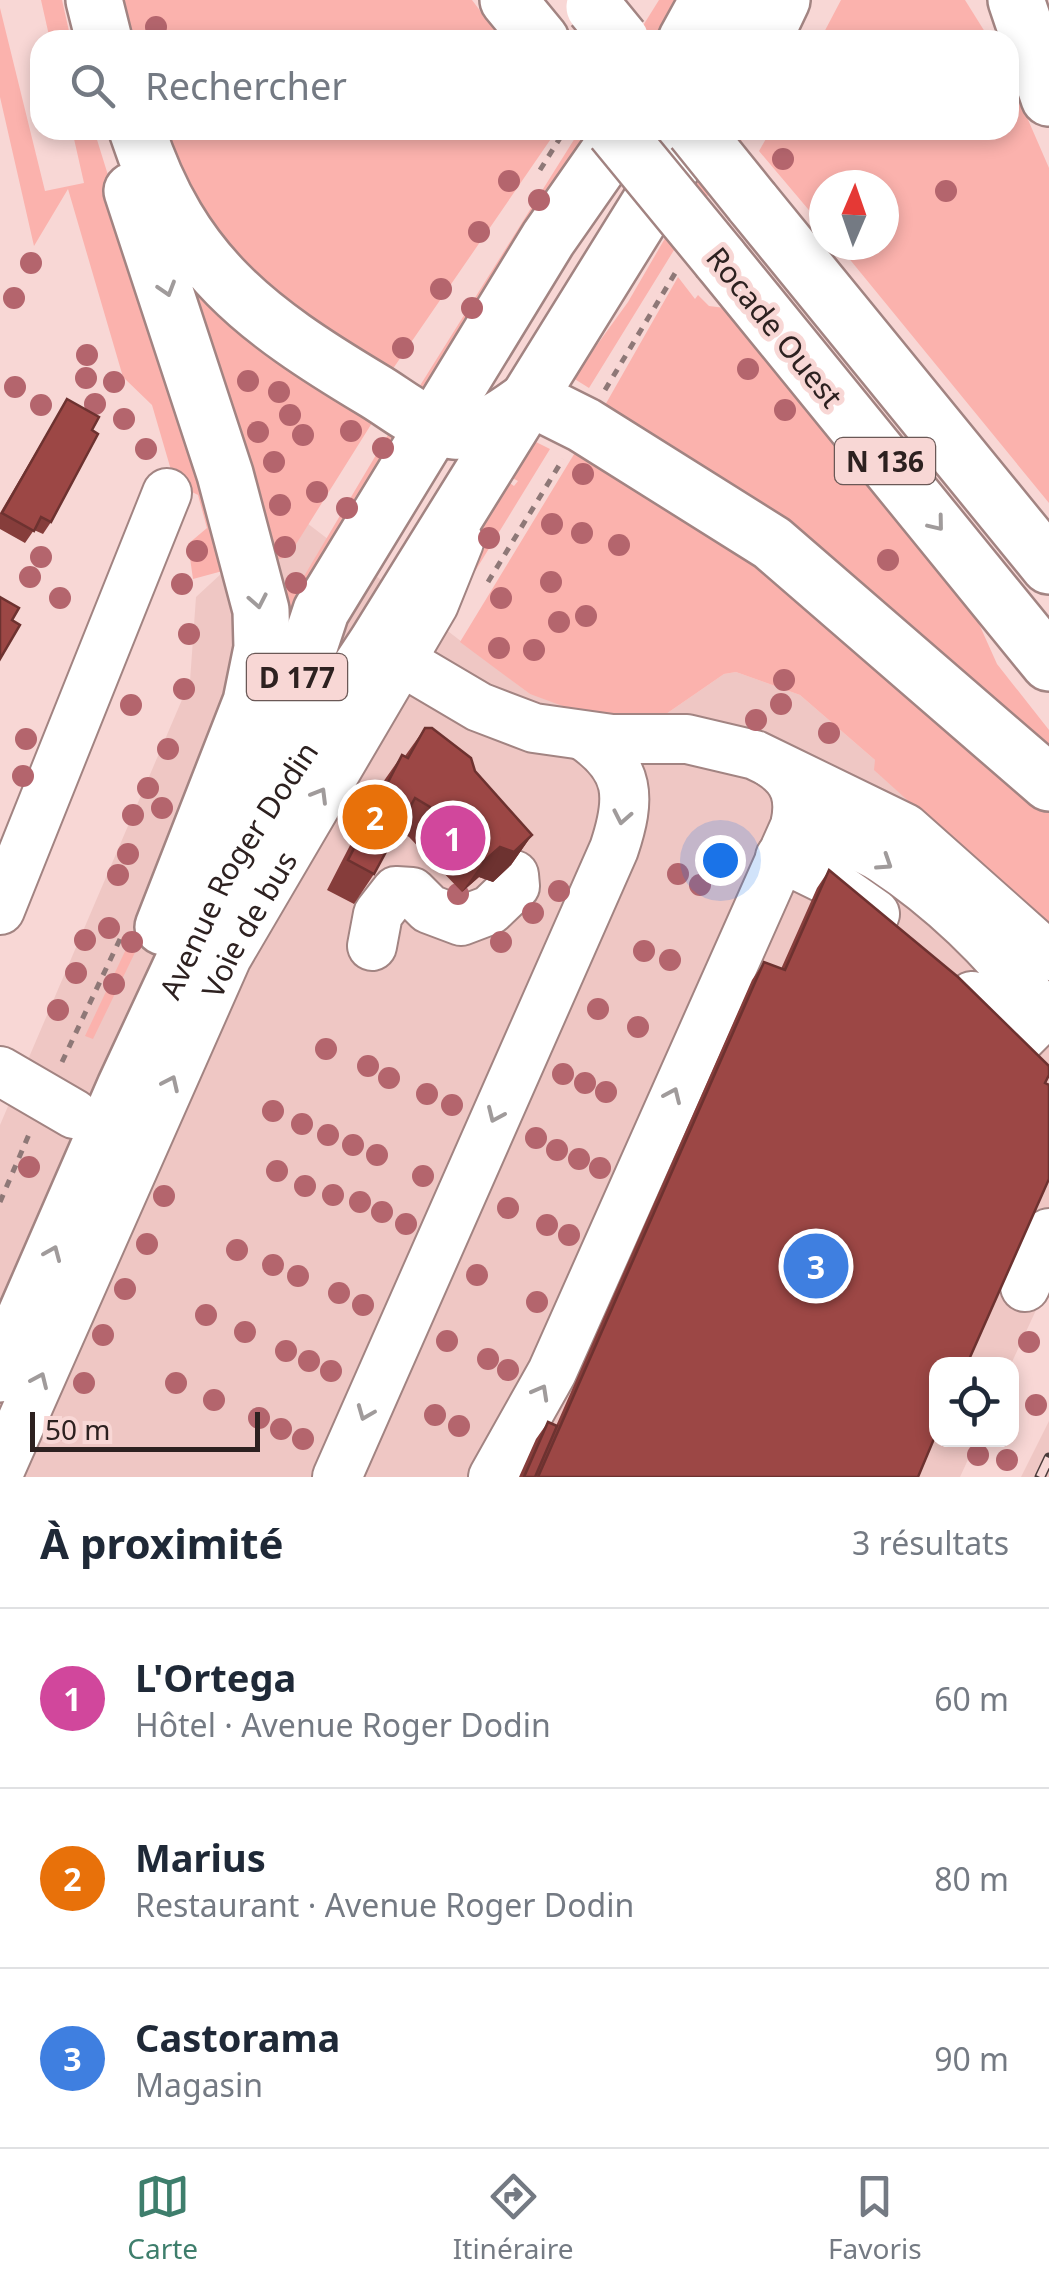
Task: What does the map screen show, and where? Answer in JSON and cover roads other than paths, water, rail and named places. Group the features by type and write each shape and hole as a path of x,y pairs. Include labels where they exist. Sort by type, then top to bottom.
{"main road":[{"path":"94,0 102,30"},
{"path":"508,0 533,30"},
{"path":"692,30 708,0"},
{"path":"730,30 746,0"},
{"path":"768,30 782,0"},
{"path":"996,0 1013,30"},
{"path":"1016,0 1042,80"},
{"path":"1019,40 1042,80"},
{"path":"118,140 225,474 261,610 262,648 251,702 163,927"},
{"path":"141,140 173,214 206,264 236,298 272,327 449,429 498,421 635,140"},
{"name":"D 177","path":"449,429 548,239 617,140"},
{"name":"Rocade Ouest","path":"620,140 699,263 1049,663"},
{"name":"D 177","path":"514,388 687,140"},
{"name":"Rocade Ouest","path":"702,140 1049,566"},
{"path":"514,388 584,425 772,543 1049,783"},
{"name":"Avenue Roger Dodin","path":"0,1374 132,1070 225,872 388,652 514,388"},
{"path":"388,652 374,575 449,429"},
{"name":"Avenue Roger Dodin","path":"0,1286 74,1114 163,927 278,741 321,610 449,429"}],"lane":[{"path":"0,910 167,493"},
{"path":"296,678 388,652 505,719 584,736 732,746 905,828 1049,956"},
{"name":"Voie de bus","path":"0,1470 227,956 388,652"},
{"path":"337,1477 614,850 626,795 609,754 584,736"},
{"path":"494,1477 552,1372 788,841 798,798 793,784 772,764"},
{"path":"788,841 880,857 1008,966 1036,1004 1034,1024 1020,1039 925,954 825,879 788,841"},
{"path":"372,946 378,914 396,891 412,892 429,909 461,921 490,910 515,886 514,875"},
{"path":"0,1071 74,1114"},
{"path":"1025,1287 1049,1232"}],"railway":[{"path":"1040,1477 1049,1458"}],"place":[{"name":"Marius","path":"375,817"},
{"name":"L'Ortega","path":"453,838"},
{"name":"Castorama","path":"816,1266"}]}
